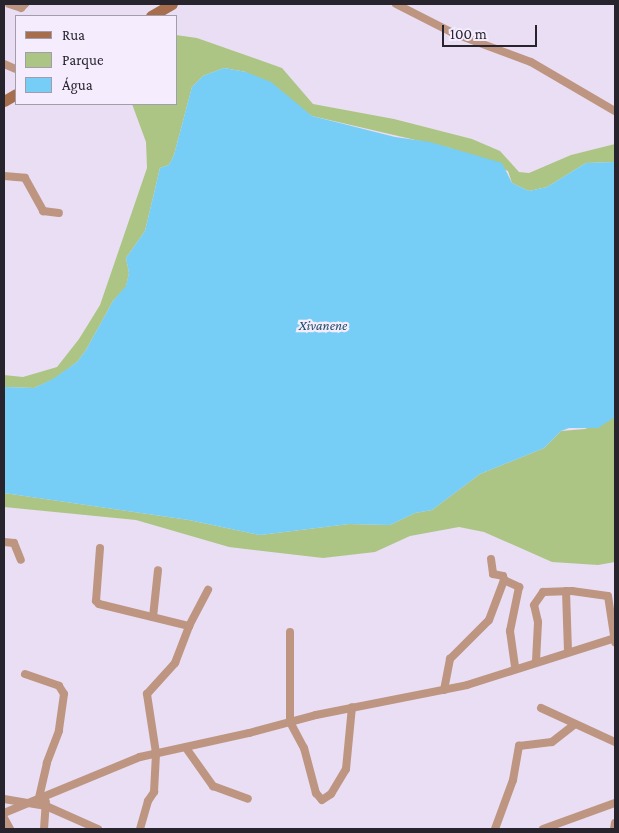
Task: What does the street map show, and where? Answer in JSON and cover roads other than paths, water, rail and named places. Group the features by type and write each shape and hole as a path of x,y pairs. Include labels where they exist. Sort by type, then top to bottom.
{"main road":[{"path":"158,7 172,4"},
{"path":"4,101 15,95"}],"street":[{"path":"10,4 22,8 25,4"},
{"path":"398,4 453,33 522,58 615,111"},
{"path":"4,176 25,178 40,208 43,211 59,213"},
{"path":"4,542 14,543 21,560"},
{"path":"100,548 96,601 189,626"},
{"path":"491,559 493,574 503,576 504,580 519,587 510,631 515,668"},
{"path":"153,617 158,570"},
{"path":"444,690 450,659 489,620 504,580"},
{"path":"140,829 148,801 154,792 156,753 147,694 176,663 189,626 208,590"},
{"path":"536,661 538,622 534,605 537,597 544,592 566,591 604,594 610,598 615,642"},
{"path":"566,591 568,651"},
{"path":"290,632 290,722 304,748 319,799 326,800 346,770 352,707"},
{"path":"4,813 103,770 156,753 186,748 352,707 467,686 536,661 615,638"},
{"path":"26,674 59,686 64,694 59,731 47,763 42,796 46,806 44,829"},
{"path":"541,708 574,725 615,742"},
{"path":"496,829 513,780 519,746 552,742 574,725"},
{"path":"186,748 213,786 248,799"},
{"path":"4,799 46,806 98,829"},
{"path":"543,829 571,825 615,803"},
{"path":"4,818 10,829"},
{"path":"614,829 615,823"}],"water":[{"name":"Xivanene","path":"224,68 246,72 271,82 312,116 395,137 430,142 502,163 512,183 529,191 547,187 586,163 615,162 615,417 598,428 569,428 561,431 544,448 480,474 432,510 415,513 390,525 349,524 260,535 189,520 4,493 4,387 34,388 53,379 77,362 86,350 113,301 126,286 129,273 126,258 145,231 160,168 169,165 174,155 192,87 203,76"}]}
